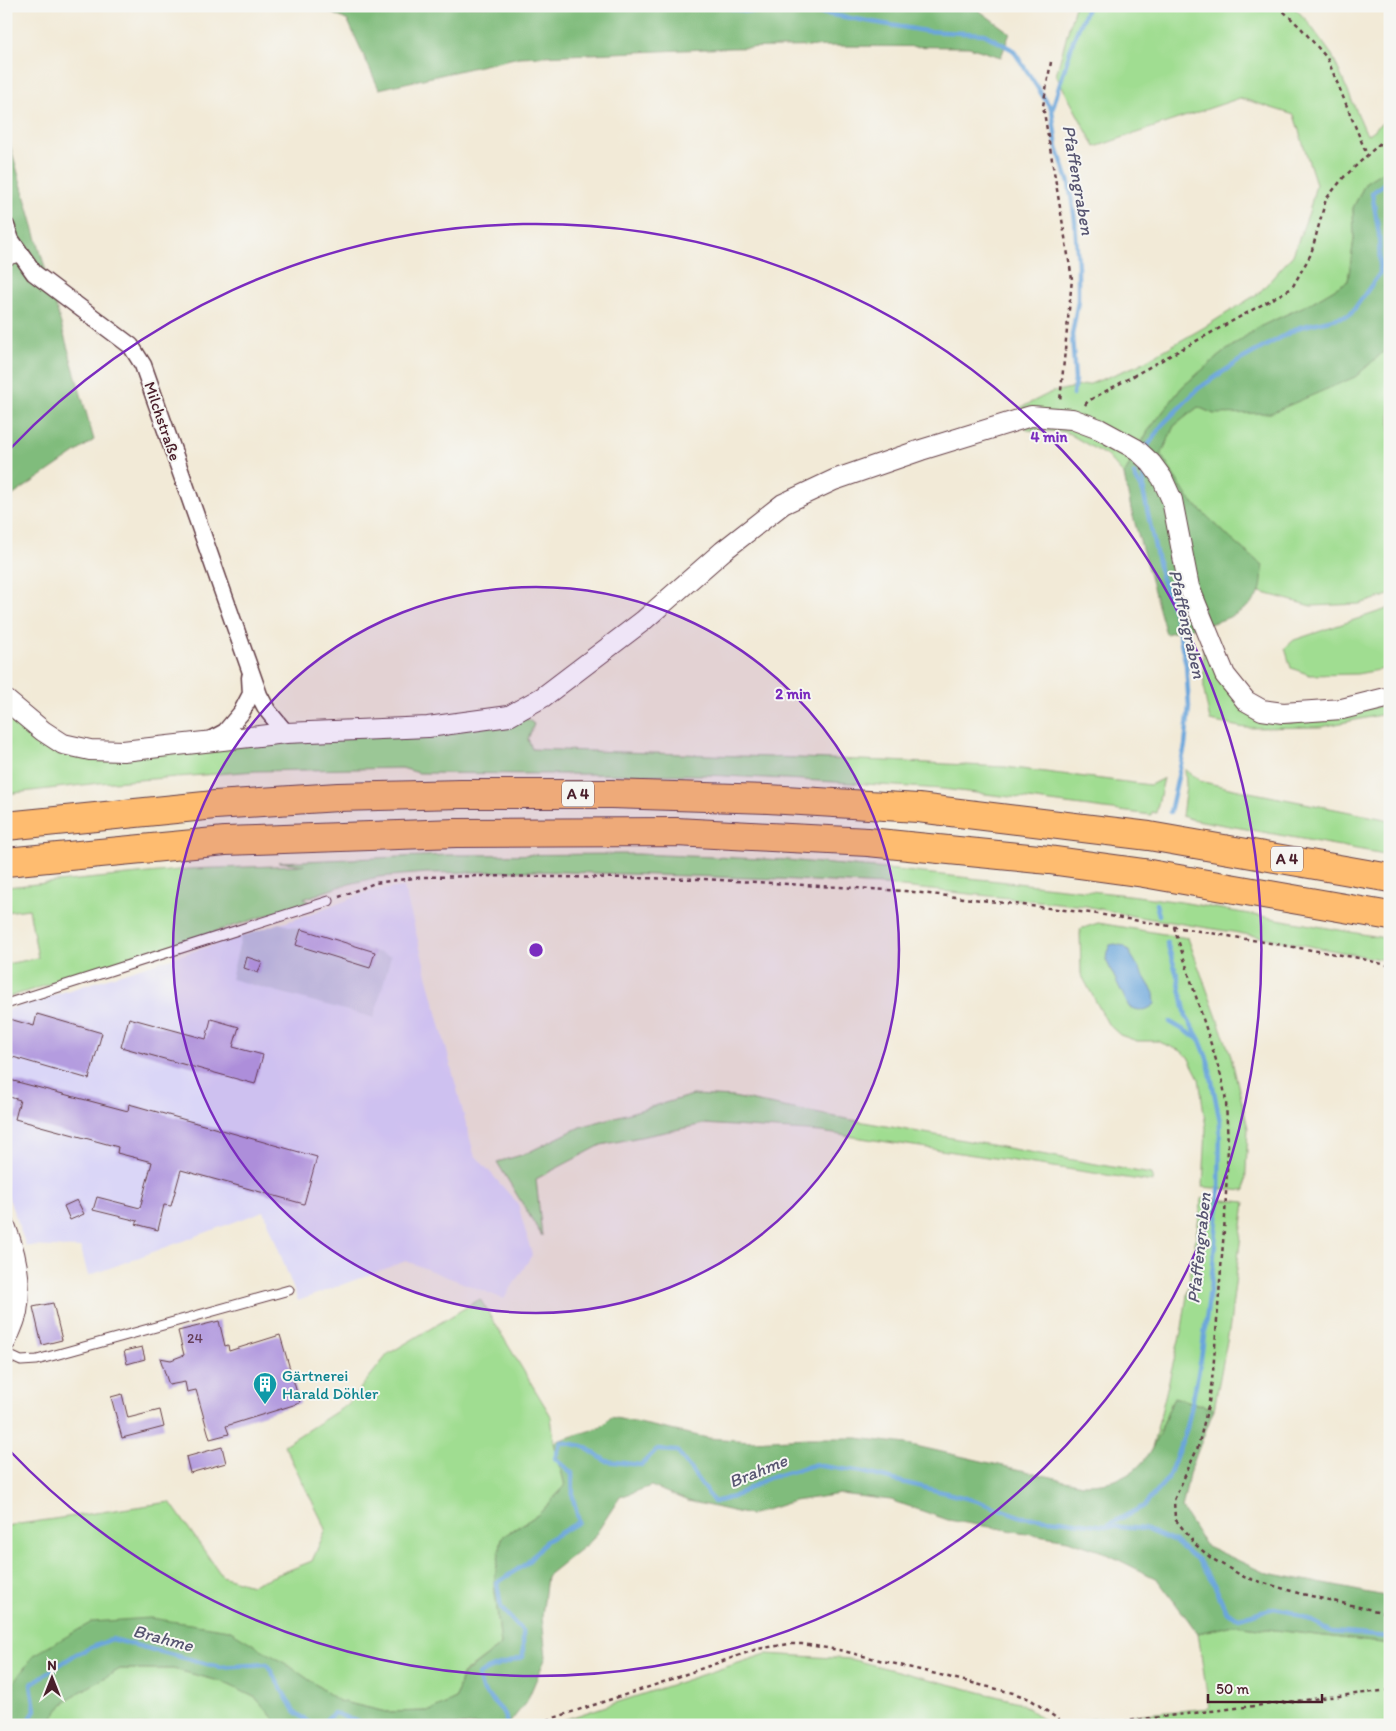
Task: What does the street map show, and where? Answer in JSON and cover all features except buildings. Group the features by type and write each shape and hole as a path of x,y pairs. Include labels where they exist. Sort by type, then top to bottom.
{"highway":[{"name":"A 4","path":"6,826 214,805 338,797 461,794 611,794 768,799 918,808 1149,836 1390,878"},
{"name":"A 4","path":"6,862 225,841 456,833 676,832 868,842 1049,860 1144,872 1390,916"}],"street":[{"name":"Milchstraße","path":"6,226 14,258 131,346 143,365 259,695 267,710 286,733"},
{"path":"6,700 43,731 63,744 90,750 123,751 286,733 428,727 509,716 543,697 643,621 723,551 783,504 834,480 985,429 1032,416 1065,418 1098,429 1136,449 1151,463 1162,478 1172,500 1190,587 1225,675 1246,701 1262,710 1283,713 1342,709 1390,697"},
{"name":"Milchstraße","path":"207,742 225,732 242,713 251,694 249,664"},
{"path":"6,1228 15,1258 19,1286 17,1313 6,1341"}],"lane":[{"path":"6,1004 329,901"},
{"path":"6,1354 21,1361 37,1360 289,1290"}],"path":[{"path":"1278,6 1301,28 1327,58 1367,155"},
{"path":"1051,62 1043,106 1072,279 1065,418"},
{"path":"1065,418 1088,402 1292,288 1311,254 1326,198 1344,177 1390,134"},
{"path":"329,901 375,883 423,877 704,879 905,891 1098,914 1359,958 1390,966"},
{"path":"1174,927 1222,1079 1228,1121 1225,1217 1209,1402 1198,1447 1174,1500 1175,1518 1196,1545 1210,1558 1244,1577 1298,1593 1390,1614"},
{"path":"532,1725 757,1649 802,1644 838,1650 1013,1693 1030,1699 1066,1725"},
{"path":"1109,1725 1109,1723 1390,1690"},
{"path":"1382,1725 1390,1723"}],"shaded area":[{"path":"404,887 474,1154 518,1204 532,1255 504,1299 406,1261 298,1301 264,1211 88,1276 81,1248 26,1246 6,1191 6,1010 312,914 368,892"},
{"path":"279,923 391,956 374,1018 231,979 241,937"}],"green space":[{"path":"318,6 973,6 1010,33 1001,57 969,47 837,46 730,48 519,57 379,89 348,21"},
{"path":"1075,6 1293,6 1308,22 1332,55 1367,135 1390,117 1390,167 1366,182 1353,208 1354,239 1348,281 1309,304 1257,328 1220,355 1182,387 1148,431 1124,475 1107,456 1066,432 1027,430 1020,408 1052,392 1090,384 1138,365 1259,293 1293,255 1309,212 1316,184 1294,115 1240,98 1095,147 1056,75"},
{"path":"6,131 94,440 6,500"},
{"path":"1390,167 1390,193 1387,195 1387,208 1390,211 1390,346 1355,377 1271,413 1214,414 1198,407 1174,426 1161,455 1188,498 1232,540 1263,566 1262,583 1259,593 1252,603 1242,611 1218,621 1166,634 1131,509 1124,475 1148,431 1182,387 1220,355 1257,328 1309,304 1348,281 1354,239 1353,208 1366,182"},
{"path":"1390,346 1390,595 1359,604 1311,606 1260,592 1263,566 1232,540 1188,498 1161,455 1174,426 1198,407 1214,414 1355,377"},
{"path":"1390,608 1390,668 1357,674 1310,675 1291,668 1285,648 1294,640"},
{"path":"1203,640 1241,709 1260,720 1291,723 1390,704 1390,713 1321,727 1245,728 1210,721 1204,691"},
{"path":"6,708 76,755 508,724 526,718 534,724 528,739 532,749 888,761 1005,767 1150,785 1164,778 1156,813 1152,812 1151,815 942,789 804,780 707,775 419,773 402,768 255,771 99,783 6,794"},
{"path":"1185,769 1200,781 1390,820 1390,855 1182,816 1186,786"},
{"path":"637,854 787,860 886,869 1181,902 1390,939 1390,961 1086,906 883,885 780,879 534,871 426,873 378,877 341,886 304,899 309,902 6,998 6,964 38,958 29,909 6,912 6,887 189,869 304,865 279,862 448,855"},
{"path":"1098,923 1188,938 1231,1056 1248,1128 1245,1191 1203,1187 1206,1128 1199,1078 1188,1057 1181,1051 1157,1041 1137,1041 1120,1035 1108,1024 1081,974 1080,929"},
{"path":"693,1095 733,1097 1151,1174 1153,1182 821,1132 704,1124 601,1145 536,1179 542,1236 497,1162 525,1154 580,1127"},
{"path":"1202,1198 1245,1202 1230,1325 1214,1409 1174,1397 1151,1453 1182,1328"},
{"path":"480,1299 551,1416 554,1442 565,1486 539,1514 502,1537 494,1583 501,1645 462,1674 456,1699 430,1711 386,1712 339,1701 288,1665 34,1655 6,1693 6,1526 170,1502 222,1576 251,1585 312,1561 326,1529 284,1445 347,1405 388,1354"},
{"path":"1174,1397 1214,1409 1189,1474 1182,1509 1205,1545 1263,1572 1390,1597 1390,1644 1234,1625 1198,1633 1157,1579 1103,1552 1068,1540 948,1520 891,1500 840,1494 794,1501 750,1515 688,1501 651,1486 620,1497 592,1540 547,1576 542,1617 546,1657 527,1701 508,1725 279,1725 256,1698 223,1682 173,1669 120,1669 68,1699 46,1725 6,1725 6,1693 34,1655 92,1622 151,1618 229,1630 288,1665 339,1701 386,1712 430,1711 456,1699 462,1675 501,1645 494,1583 502,1537 539,1514 565,1486 554,1442 601,1427 611,1417 708,1438 751,1441 857,1438 907,1444 1082,1484 1104,1483 1121,1478 1134,1470 1153,1447"},
{"path":"1234,1625 1390,1644 1390,1725 1086,1725 1083,1720 1209,1708 1198,1633"},
{"path":"766,1654 850,1659 1019,1702 1051,1725 548,1725"},
{"path":"120,1669 173,1669 223,1682 256,1698 279,1725 46,1725 68,1699"}],"water":[{"path":"1110,945 1124,946 1128,950 1154,993 1155,1004 1145,1010 1129,1007 1106,960"}],"waterway":[{"path":"722,6 745,11 809,11 925,31 984,34 1013,50 1052,110"},
{"name":"Pfaffengraben","path":"1073,395 1075,380 1072,335 1078,301 1075,220 1069,183 1057,148 1052,110 1073,41 1088,6"},
{"path":"1147,447 1162,425 1199,388 1242,359 1300,327 1350,315 1380,273 1379,234 1372,193 1390,179"},
{"path":"1143,465 1144,491"},
{"name":"Pfaffengraben","path":"1134,474 1144,495 1161,576 1175,616 1186,664 1189,707 1185,746 1170,812"},
{"name":"Pfaffengraben","path":"1156,904 1159,915"},
{"name":"Pfaffengraben","path":"1106,1526 1144,1506 1168,1478 1187,1428 1201,1359 1213,1266 1219,1195 1220,1122 1208,1061 1200,1040 1186,1016 1178,978 1167,943"},
{"path":"1170,1022 1199,1039"},
{"name":"Brahme","path":"507,1725 505,1714 482,1689 478,1675 523,1657 523,1632 501,1608 497,1583 527,1563 546,1541 579,1522 573,1498 572,1473 555,1458 561,1442 583,1446 606,1461 641,1465 656,1450 677,1451 714,1502 733,1497 768,1478 814,1465 863,1472 974,1500 1022,1517 1145,1529 1175,1542 1198,1560 1215,1586 1226,1611 1239,1618 1274,1608 1290,1611 1332,1632 1390,1637"},
{"name":"Brahme","path":"27,1725 35,1710 31,1684 76,1654 112,1639 219,1667 267,1664 294,1711 312,1725"},
{"name":"Brahme","path":"320,1725 334,1713 368,1725"}],"place":[{"name":"Gärtnerei Harald Döhler","path":"265,1405"}]}
